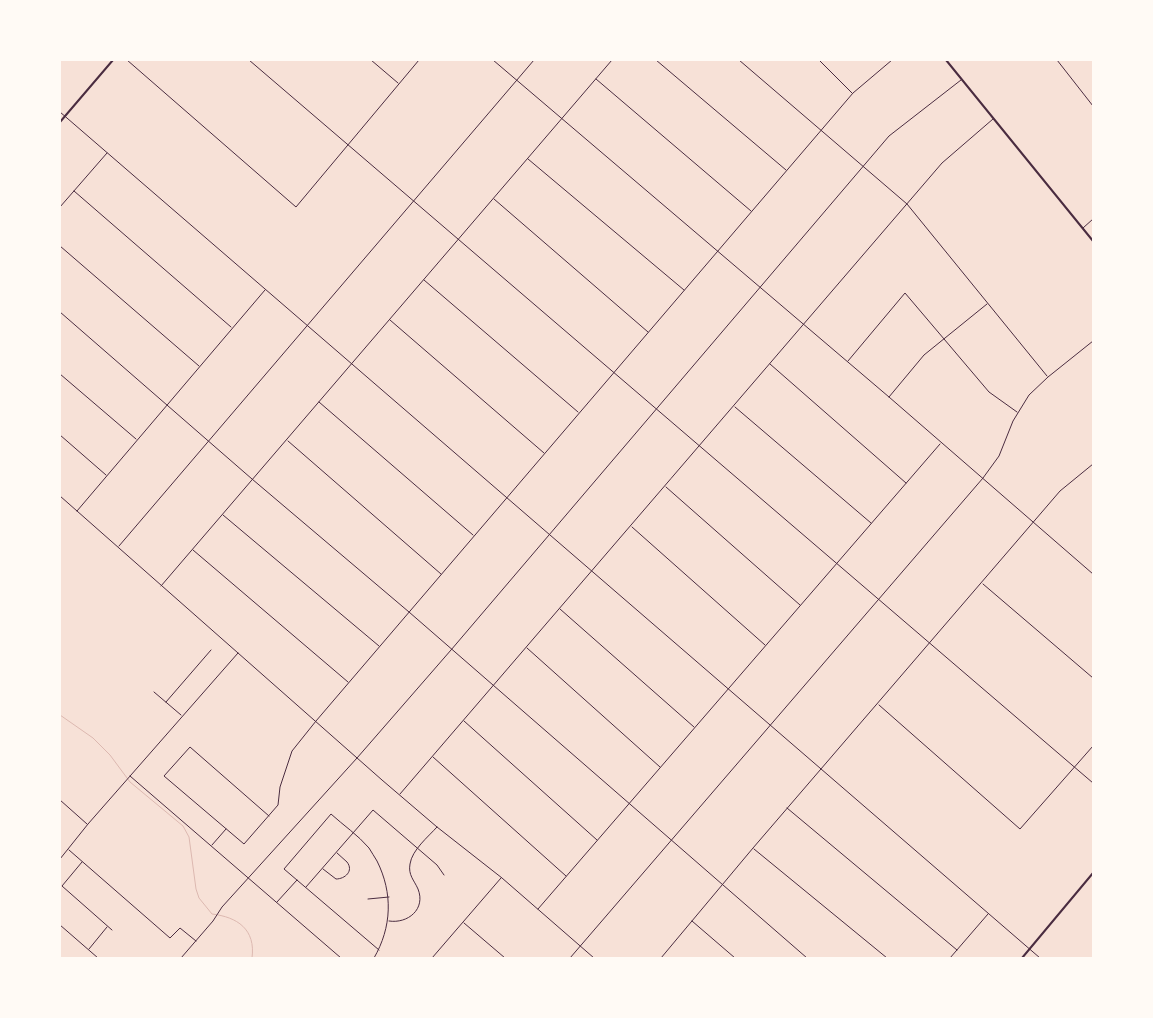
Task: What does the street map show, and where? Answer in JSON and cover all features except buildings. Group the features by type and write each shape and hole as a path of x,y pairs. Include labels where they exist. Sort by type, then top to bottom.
{"main road":[{"path":"60,122 113,60"},
{"path":"946,60 1093,241"},
{"path":"1022,958 1093,873"}],"street":[{"path":"127,60 296,207 419,60"},
{"path":"249,60 1093,783"},
{"path":"371,60 398,84"},
{"path":"494,60 1093,574"},
{"path":"119,546 534,60"},
{"path":"161,586 612,60"},
{"path":"656,60 786,171"},
{"path":"739,60 865,166 907,204 1048,377"},
{"path":"819,60 852,93"},
{"path":"885,60 888,64"},
{"path":"269,816 190,747 164,776 244,844 269,816 278,805 280,787 292,751 316,721 852,93 892,60"},
{"path":"1057,60 1093,106"},
{"path":"596,79 752,212"},
{"path":"181,958 222,907 357,758 551,534 889,136 961,79"},
{"path":"60,112 1040,958"},
{"path":"400,794 942,163 993,120"},
{"path":"60,207 107,152"},
{"path":"528,158 685,290"},
{"path":"74,191 232,327"},
{"path":"493,199 649,332"},
{"path":"1083,228 1093,219"},
{"path":"60,246 199,366"},
{"path":"424,280 579,413"},
{"path":"77,511 266,289"},
{"path":"847,362 905,293 989,392 1017,412"},
{"path":"889,397 924,355 987,304"},
{"path":"60,312 807,958"},
{"path":"390,319 545,454"},
{"path":"570,958 983,478 999,456 1017,412 1029,395 1093,340"},
{"path":"770,364 906,483"},
{"path":"60,374 137,440"},
{"path":"319,402 473,536"},
{"path":"734,407 871,524"},
{"path":"60,435 107,476"},
{"path":"286,440 441,575"},
{"path":"538,909 941,443"},
{"path":"662,958 753,848 1060,491 1093,464"},
{"path":"665,486 801,605"},
{"path":"60,496 119,546 161,586 357,758 437,827 502,878 594,958"},
{"path":"222,514 380,647"},
{"path":"631,526 766,646"},
{"path":"192,550 348,683"},
{"path":"982,583 1093,678"},
{"path":"560,609 695,728"},
{"path":"526,647 661,767"},
{"path":"166,702 211,650"},
{"path":"60,859 88,824 238,653"},
{"path":"154,692 182,716"},
{"path":"878,704 1020,830 1093,746"},
{"path":"463,721 598,840"},
{"path":"432,756 567,876"},
{"path":"130,776 341,958"},
{"path":"60,800 88,824"},
{"path":"788,808 957,950"},
{"path":"306,888 373,810 437,865 444,875"},
{"path":"374,958 379,950 388,921 389,897 383,873 370,849 331,814 284,869 379,950"},
{"path":"388,921 403,921 414,914 418,905 418,890 410,876 410,862 418,849 437,827"},
{"path":"211,846 226,828"},
{"path":"753,848 887,958"},
{"path":"68,849 170,938 180,928 196,941"},
{"path":"322,869 336,879 347,875 349,870 348,864 336,852"},
{"path":"82,862 62,886 112,930"},
{"path":"432,958 502,878"},
{"path":"277,903 297,880"},
{"path":"368,899 389,897"},
{"path":"950,958 989,914"},
{"path":"692,921 735,958"},
{"path":"464,922 506,958"},
{"path":"60,925 98,958"},
{"path":"88,950 108,926"}],"waterway":[{"path":"60,715 93,738 110,755 130,782 183,826 189,837 196,889 199,898 212,914 229,918 243,926 251,939 252,958"}]}
